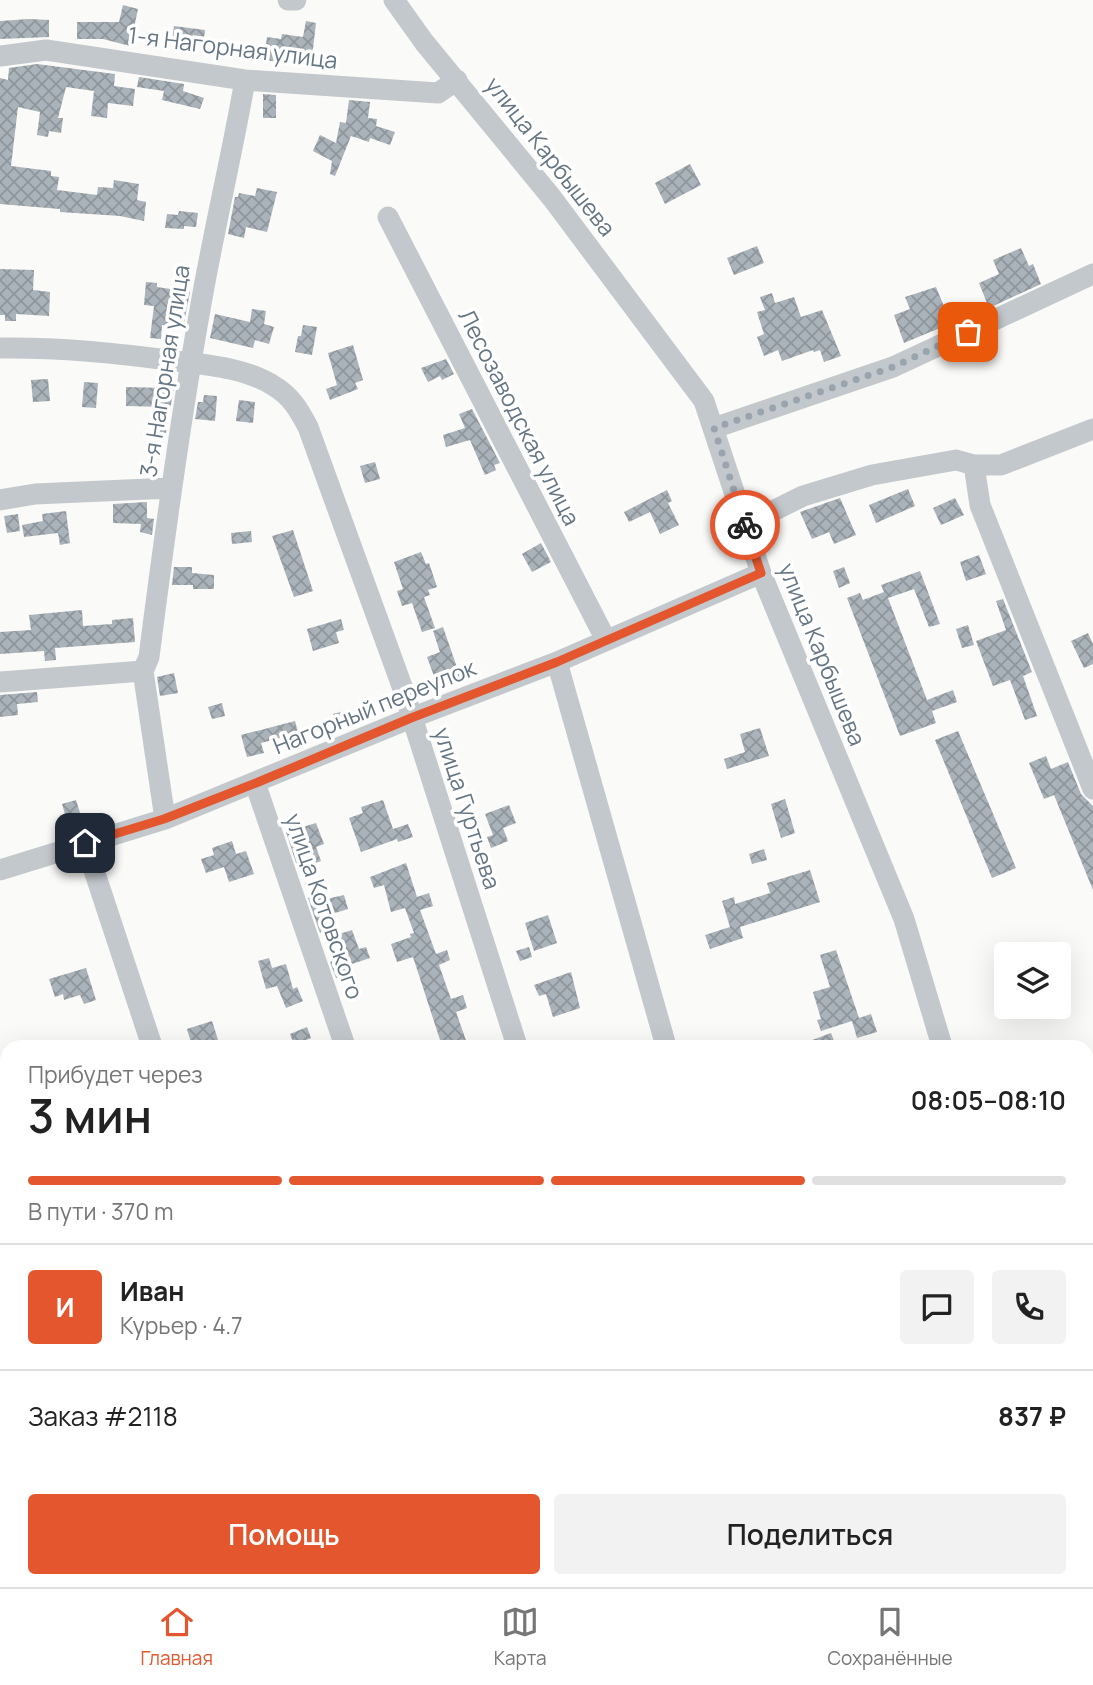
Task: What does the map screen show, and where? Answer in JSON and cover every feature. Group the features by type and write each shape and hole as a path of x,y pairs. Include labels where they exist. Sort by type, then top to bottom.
{"street":[{"path":"288,0 296,0"},
{"name":"улица Карбышева","path":"394,0 624,292 704,401 761,573 904,919 940,1040"},
{"name":"1-я Нагорная улица","path":"0,56 46,50 245,80 438,93 457,80"},
{"name":"3-я Нагорная улица","path":"164,819 143,671 149,657 171,488 191,363 245,80"},
{"name":"Лесозаводская улица","path":"388,217 606,640"},
{"path":"714,428 893,367 1093,274"},
{"path":"0,348 28,347 124,354 191,363"},
{"name":"улица Гуртьева","path":"191,363 226,368 273,384 296,406 308,427 411,718 515,1040"},
{"path":"745,525 803,496 872,475 956,460 974,465 1002,465 1093,429"},
{"path":"974,465 979,505 1093,789"},
{"path":"0,500 35,494 171,488"},
{"name":"Нагорный переулок","path":"0,870 164,819 411,718 557,662 761,573"},
{"path":"557,662 664,1040"},
{"path":"0,682 143,671"},
{"name":"улица Котовского","path":"256,783 343,1040"},
{"path":"85,843 150,1040"}],"building":[{"path":"123,5 138,9 130,46 103,39 77,39 77,22 119,22"},
{"path":"49,20 49,37 0,39 0,21"},
{"path":"306,21 316,23 311,66 264,60 267,37 281,39 282,34 303,37"},
{"path":"174,26 205,30 203,45 172,41"},
{"path":"37,64 115,74 114,86 135,89 133,106 108,103 107,118 91,116 94,91 66,87 58,118 63,118 61,133 49,131 48,137 37,135 40,112 18,107 11,166 51,171 51,176 59,177 57,190 97,195 98,187 113,188 114,180 139,184 137,200 146,202 144,221 120,216 0,204 0,78 8,80 9,68"},
{"path":"139,77 184,84 183,91 204,98 200,109 162,100 164,91 137,87"},
{"path":"263,94 276,95 276,118 263,118"},
{"path":"349,100 370,102 368,118 377,119 376,126 395,132 390,145 370,138 369,142 351,136 335,176 330,174 332,161 313,151 320,135 336,143 340,122 346,123"},
{"path":"690,164 701,185 665,204 655,183"},
{"path":"257,188 277,192 267,232 246,227 244,238 228,234 235,197 238,197 239,193 255,196"},
{"path":"179,211 198,213 196,227 165,228 167,214 178,215"},
{"path":"757,246 764,263 734,275 727,258"},
{"path":"1021,248 1029,266 1033,264 1041,284 989,308 979,283 999,274 993,260"},
{"path":"0,269 34,270 33,290 50,292 49,316 16,314 16,321 5,321 5,315 0,315"},
{"path":"146,282 157,283 157,287 190,292 183,328 162,325 161,339 150,338 154,306 144,305"},
{"path":"936,287 946,311 942,313 947,325 904,343 894,315 910,309 905,297"},
{"path":"772,293 775,303 794,297 801,317 822,310 841,356 824,362 820,350 813,350 782,361 778,350 764,356 757,337 764,334 757,312 765,310 760,297"},
{"path":"252,309 266,311 264,324 274,327 269,344 255,340 253,348 210,338 215,314 250,322"},
{"path":"303,325 317,327 312,355 295,352"},
{"path":"353,345 363,380 355,383 358,389 330,400 326,389 337,385 328,353"},
{"path":"446,359 454,374 442,380 440,376 428,382 421,368"},
{"path":"48,379 50,401 33,402 31,380"},
{"path":"84,382 98,383 96,408 82,407"},
{"path":"126,387 174,387 166,433 160,432 163,407 126,406"},
{"path":"204,395 217,396 215,421 195,419 198,402 203,402"},
{"path":"239,400 255,402 253,423 236,421"},
{"path":"472,409 500,463 494,465 496,470 485,475 470,440 446,447 443,435 465,428 459,414"},
{"path":"375,462 380,479 365,483 360,466"},
{"path":"908,489 915,506 876,523 869,505"},
{"path":"667,490 672,501 668,503 679,525 660,534 650,512 629,522 624,512"},
{"path":"840,498 856,535 834,544 829,532 812,539 800,512"},
{"path":"955,498 964,515 941,525 933,508"},
{"path":"147,502 147,518 154,519 152,535 140,532 141,524 113,523 113,504"},
{"path":"66,511 70,543 60,545 58,533 24,537 22,525 43,521 42,514"},
{"path":"18,514 20,531 7,533 4,516"},
{"path":"293,530 313,591 294,597 272,536"},
{"path":"251,531 252,542 232,544 231,533"},
{"path":"541,543 551,562 532,572 522,554"},
{"path":"421,552 426,564 429,563 437,587 428,590 430,595 424,597 435,628 422,632 412,603 402,606 397,591 403,589 394,562"},
{"path":"979,555 986,574 966,581 960,562"},
{"path":"174,567 192,567 192,573 214,575 214,589 172,585"},
{"path":"844,567 850,583 839,588 833,571"},
{"path":"920,571 940,624 929,627 914,589 888,598 927,700 953,690 957,702 932,711 936,723 900,736 847,598 860,593 863,600 884,592 881,585"},
{"path":"1003,599 1032,672 1023,676 1037,716 1025,720 1010,680 993,686 976,641 1006,630 996,601"},
{"path":"82,610 83,626 112,624 112,620 133,618 135,642 55,648 56,660 45,661 44,651 0,654 0,632 31,630 29,615"},
{"path":"341,619 344,630 336,632 339,643 313,651 307,629"},
{"path":"968,625 974,645 962,648 956,629"},
{"path":"443,627 461,679 438,687 427,657 440,652 433,631"},
{"path":"1088,633 1093,644 1093,664 1084,668 1071,641"},
{"path":"174,673 178,693 160,696 157,677"},
{"path":"37,692 38,702 17,704 18,715 0,717 0,695"},
{"path":"222,703 225,716 212,719 208,707"},
{"path":"352,709 355,720 336,725 333,714"},
{"path":"295,721 300,740 289,744 287,736 261,743 264,753 247,757 241,735"},
{"path":"760,728 769,756 727,769 724,759 745,752 740,734"},
{"path":"958,731 1016,868 992,878 935,740"},
{"path":"1046,756 1051,769 1068,762 1081,794 1093,806 1093,890 1054,795 1044,799 1029,763"},
{"path":"785,799 795,833 781,838 771,804"},
{"path":"76,800 81,816 67,821 62,804"},
{"path":"383,800 393,829 408,824 413,837 398,842 397,839 361,852 349,818 363,813 361,807"},
{"path":"509,805 516,823 503,828 508,841 491,848 487,837 493,835 485,814"},
{"path":"316,823 324,844 316,847 321,861 298,869 286,832"},
{"path":"232,841 236,854 246,851 254,874 229,882 224,867 206,873 201,859 214,855 212,848"},
{"path":"764,849 767,860 752,864 749,854"},
{"path":"406,863 417,897 429,893 433,906 420,910 436,954 447,950 450,960 439,965 451,999 463,995 467,1008 456,1012 466,1040 440,1040 413,957 397,962 391,944 411,937 410,934 414,933 405,908 391,912 384,885 374,888 370,877"},
{"path":"810,870 820,902 740,927 743,938 710,949 705,935 730,927 722,901 734,897 735,904 770,893 767,883"},
{"path":"320,894 322,900 344,895 348,909 325,916 329,930 320,933 308,898"},
{"path":"548,915 557,943 534,951 525,923"},
{"path":"352,930 359,949 366,947 370,958 349,965 339,934"},
{"path":"529,947 532,957 520,961 516,951"},
{"path":"836,950 859,1018 871,1014 877,1032 857,1038 852,1021 821,1031 817,1020 821,1019 813,992 830,987 820,955"},
{"path":"346,957 351,973 336,978 330,962"},
{"path":"269,958 272,968 286,964 293,989 297,987 303,1001 286,1008 277,986 266,989 258,961"},
{"path":"86,968 96,1000 84,1004 80,995 64,1000 63,994 55,997 49,979"},
{"path":"571,972 580,1008 553,1017 546,994 539,996 534,985"},
{"path":"212,1021 218,1040 190,1040 187,1029"},
{"path":"307,1027 311,1038 292,1040 290,1034"},
{"path":"831,1033 834,1040 812,1040"}],"way so far":[{"path":"745,525 714,428 893,367 968,332"}],"route":[{"path":"85,843 164,819 256,783 411,718 557,662 761,573 745,525"}]}
